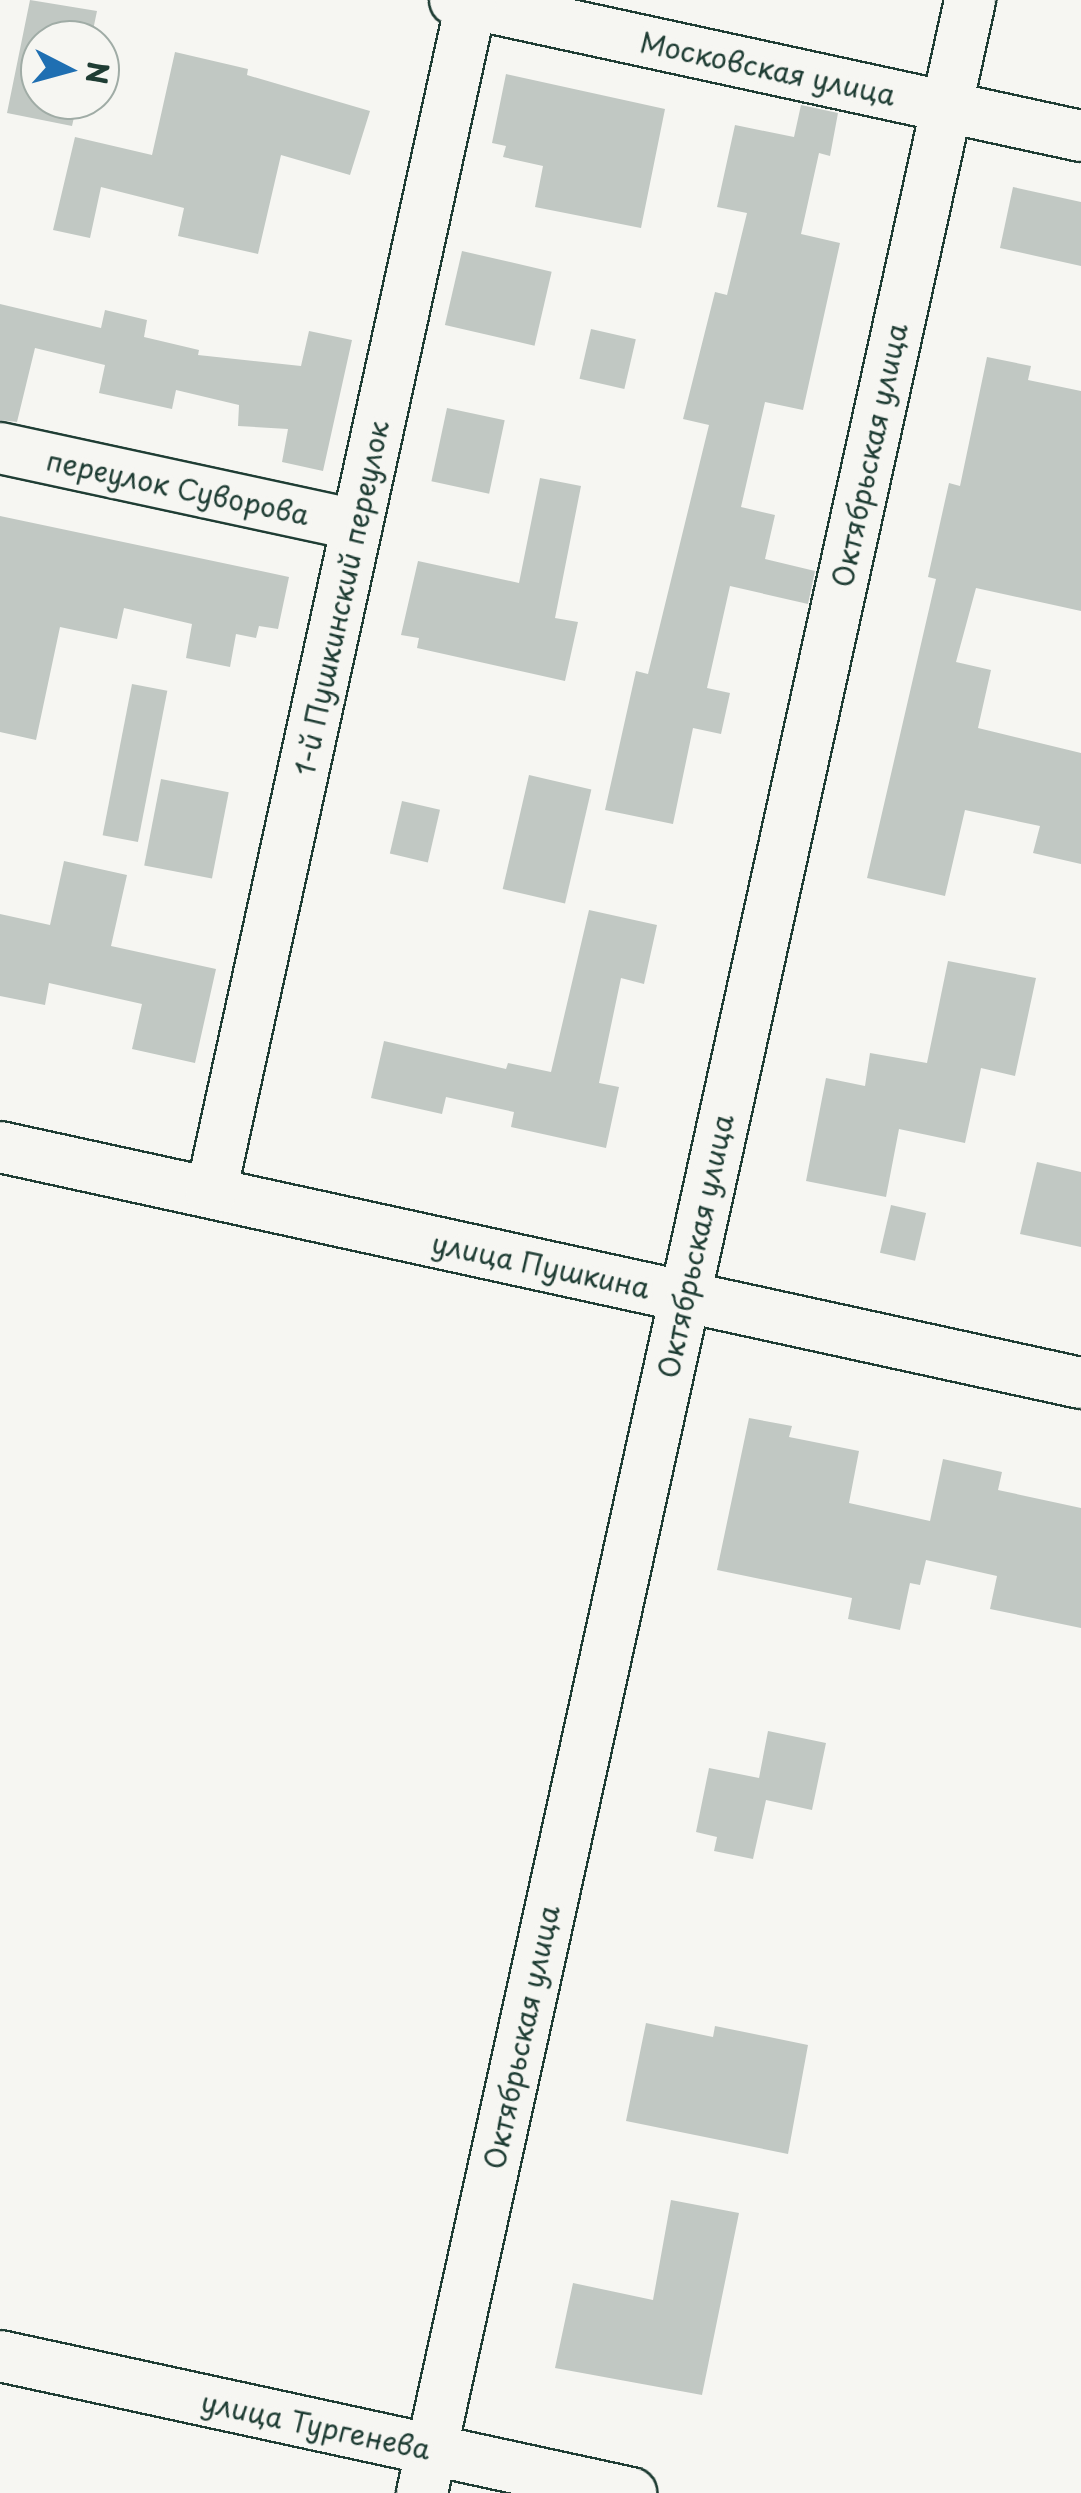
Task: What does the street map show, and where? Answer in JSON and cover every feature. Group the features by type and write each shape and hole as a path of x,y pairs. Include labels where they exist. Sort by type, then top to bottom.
{"street":[{"name":"Октябрьская улица","path":"427,2472 970,0"},
{"name":"Московская улица","path":"463,2 1081,136"},
{"name":"1-й Пушкинский переулок","path":"212,1194 357,525 463,2"},
{"name":"переулок Суворова","path":"0,448 357,525"},
{"name":"улица Пушкина","path":"0,1147 1081,1383"},
{"name":"улица Тургенева","path":"0,2356 427,2472 631,2493"}],"building":[{"path":"30,0 97,11 95,20 26,20"},
{"path":"20,49 20,116 7,113"},
{"path":"175,52 248,69 247,75 370,111 350,175 281,155 258,254 178,236 184,208 101,187 90,238 53,230 75,137 152,155"},
{"path":"506,74 665,109 641,228 535,207 543,166 503,157 506,146 492,143"},
{"path":"801,105 838,113 830,156 819,153 801,234 840,243 803,410 765,402 741,507 775,515 765,559 815,571 808,604 730,586 707,688 730,693 721,734 693,728 673,824 605,810 636,671 648,674 709,425 683,419 715,292 727,295 747,213 717,207 735,125 794,137"},
{"path":"42,120 73,120 72,126"},
{"path":"1013,187 1081,202 1081,266 1000,248"},
{"path":"462,251 552,272 535,346 445,325"},
{"path":"0,304 101,328 105,310 147,320 144,337 199,350 198,355 301,366 309,331 352,340 323,471 282,462 288,429 238,426 239,405 176,390 172,409 99,393 105,365 35,348 17,422 0,420"},
{"path":"591,329 636,339 624,389 580,379"},
{"path":"987,357 1031,366 1028,380 1081,391 1081,611 976,588 956,662 991,670 978,728 1081,753 1081,864 1033,853 1040,826 965,810 945,896 867,878 936,579 928,577 949,483 960,486"},
{"path":"447,408 505,420 489,494 431,481"},
{"path":"540,478 581,486 555,618 578,622 565,681 417,648 419,638 401,635 418,561 519,583"},
{"path":"0,516 289,577 278,629 259,626 256,638 236,634 230,667 186,658 192,624 124,608 117,639 60,627 36,740 0,732"},
{"path":"132,684 167,691 138,842 103,835"},
{"path":"529,775 591,789 565,903 503,889"},
{"path":"161,779 229,792 212,879 144,865"},
{"path":"402,801 440,810 428,862 390,854"},
{"path":"64,861 127,875 111,946 216,969 195,1063 132,1049 142,1004 49,983 45,1005 0,996 0,914 50,925"},
{"path":"589,910 657,925 644,984 621,978 599,1083 619,1087 606,1148 511,1127 514,1112 446,1097 442,1114 371,1098 384,1041 506,1069 508,1063 551,1072"},
{"path":"948,961 1036,978 1015,1076 981,1068 965,1143 899,1129 886,1197 806,1181 826,1078 865,1086 870,1053 927,1063"},
{"path":"1037,1162 1081,1172 1081,1247 1020,1234"},
{"path":"891,1205 926,1213 915,1261 880,1253"},
{"path":"749,1418 792,1426 789,1437 859,1451 849,1503 930,1521 943,1459 1002,1472 998,1490 1081,1508 1081,1628 990,1609 997,1576 926,1560 920,1585 910,1583 900,1630 848,1619 852,1598 717,1570"},
{"path":"768,1731 826,1743 812,1810 766,1800 753,1859 714,1851 717,1837 696,1832 709,1768 759,1778"},
{"path":"646,2023 713,2037 715,2026 808,2045 788,2154 626,2121"},
{"path":"671,2200 739,2213 702,2395 555,2368 573,2283 653,2300"}]}
